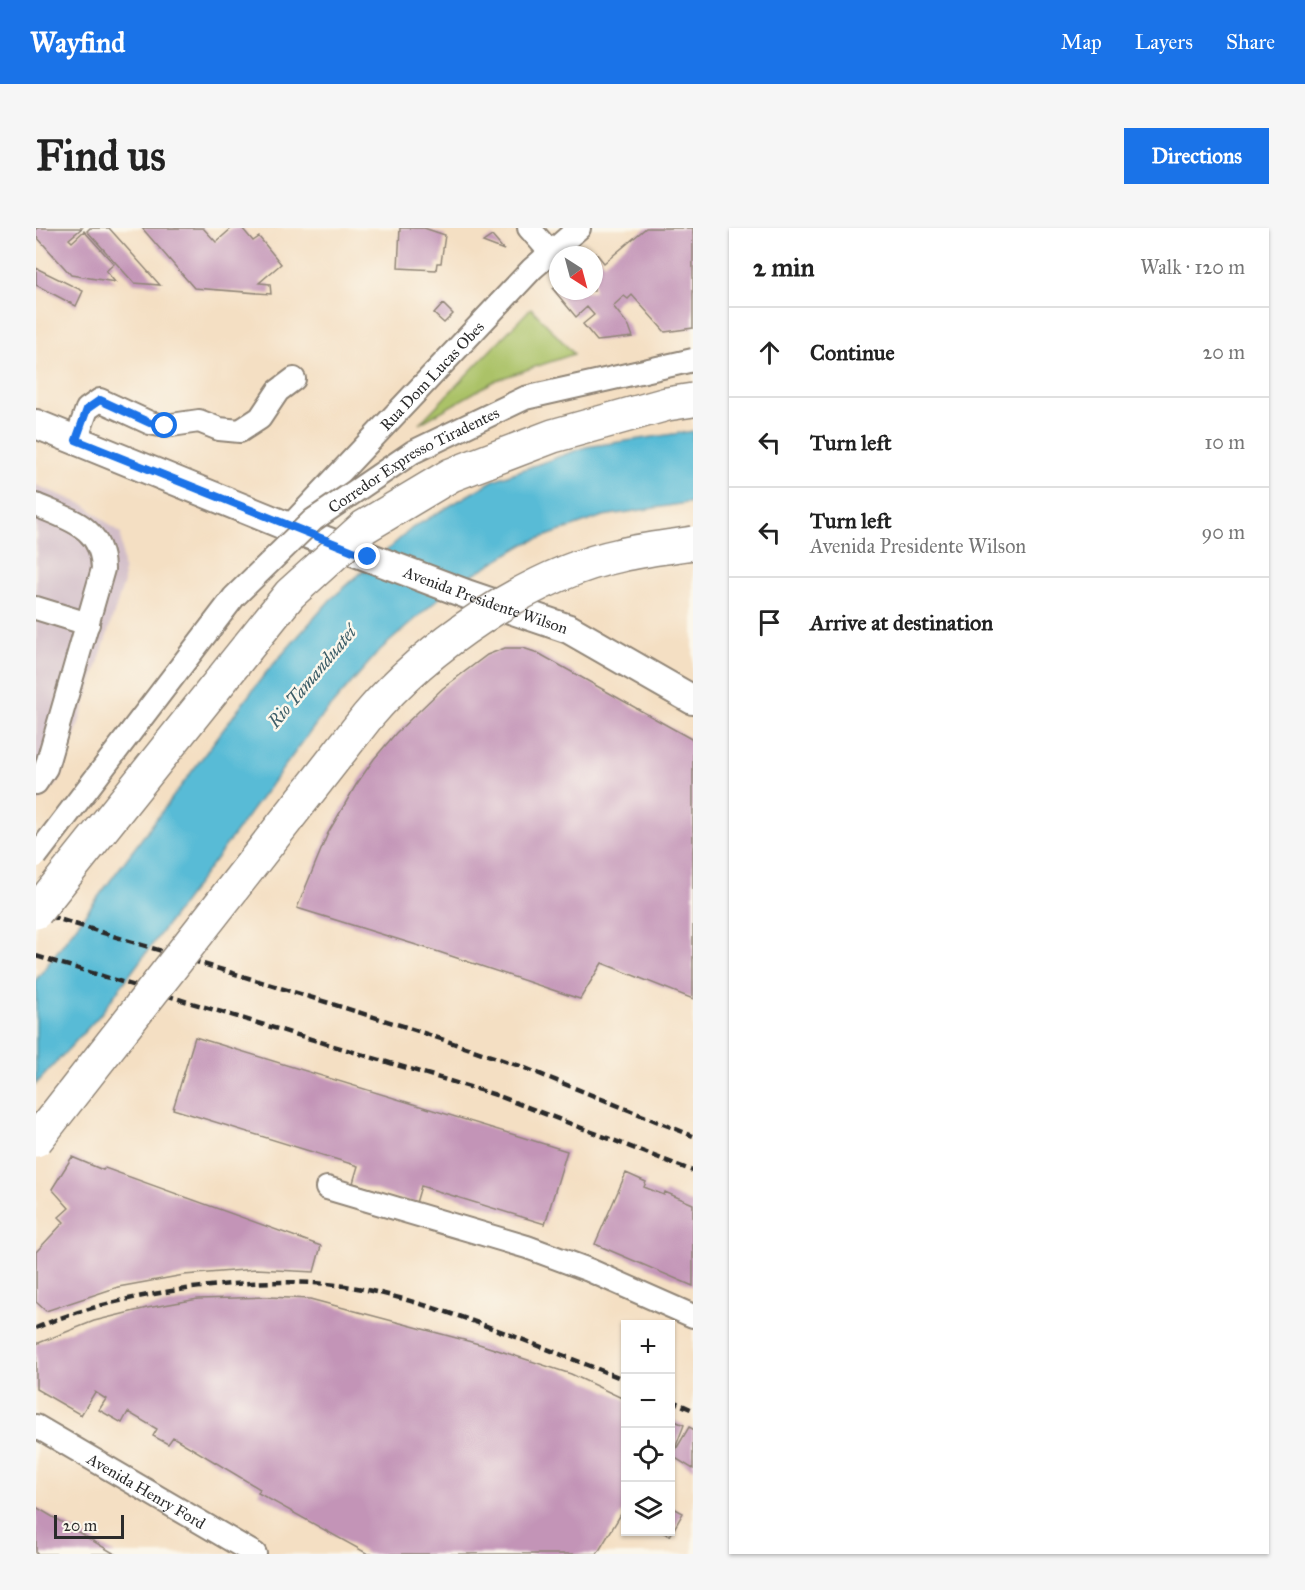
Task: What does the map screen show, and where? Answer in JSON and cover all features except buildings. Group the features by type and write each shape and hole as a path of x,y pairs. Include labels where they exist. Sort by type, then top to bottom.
{"highway":[{"path":"36,912 290,594 364,527 451,475 553,436 667,404 693,400"},
{"path":"36,1140 367,717 415,666 432,651 518,595 549,581 619,555 693,543"}],"main road":[{"name":"Avenida Presidente Wilson","path":"36,424 289,527 469,596 569,629 693,700"}],"street":[{"path":"529,228 549,251"},
{"name":"Rua Dom Lucas Obes","path":"559,246 579,228"},
{"name":"Rua Dom Lucas Obes","path":"289,527 549,255"},
{"name":"Corredor Expresso Tiradentes","path":"36,856 234,597 313,520 413,452 525,398 693,360"},
{"path":"76,440 87,409 100,400 150,423 165,426 199,422 219,429 240,431 260,418 278,391 294,379"},
{"path":"36,505 90,531 99,542 103,558 102,575 46,768 36,783"},
{"path":"36,608 88,624"},
{"path":"327,1188 527,1247 589,1270 693,1316"},
{"name":"Avenida Henry Ford","path":"36,1426 255,1554"}],"shaded area":[{"path":"36,485 85,505 121,534 124,582 61,779 36,805"}],"green space":[{"path":"531,308 574,354 496,380 419,424"}],"water":[{"name":"Rio Tamanduateí","path":"693,431 693,502 603,516 524,544 453,586 380,650 319,720 99,1016 36,1084 36,980 264,675 330,600 412,528 494,480 586,447"}],"railway":[{"path":"36,912 403,1026 520,1066 693,1136"},
{"path":"36,956 496,1095 693,1171"},
{"path":"36,1328 110,1303 199,1287 245,1283 331,1284 400,1298 465,1318 621,1378"},
{"path":"675,1402 693,1410"}],"route":[{"path":"165,426 150,423 100,400 87,409 76,440 368,557"}]}
